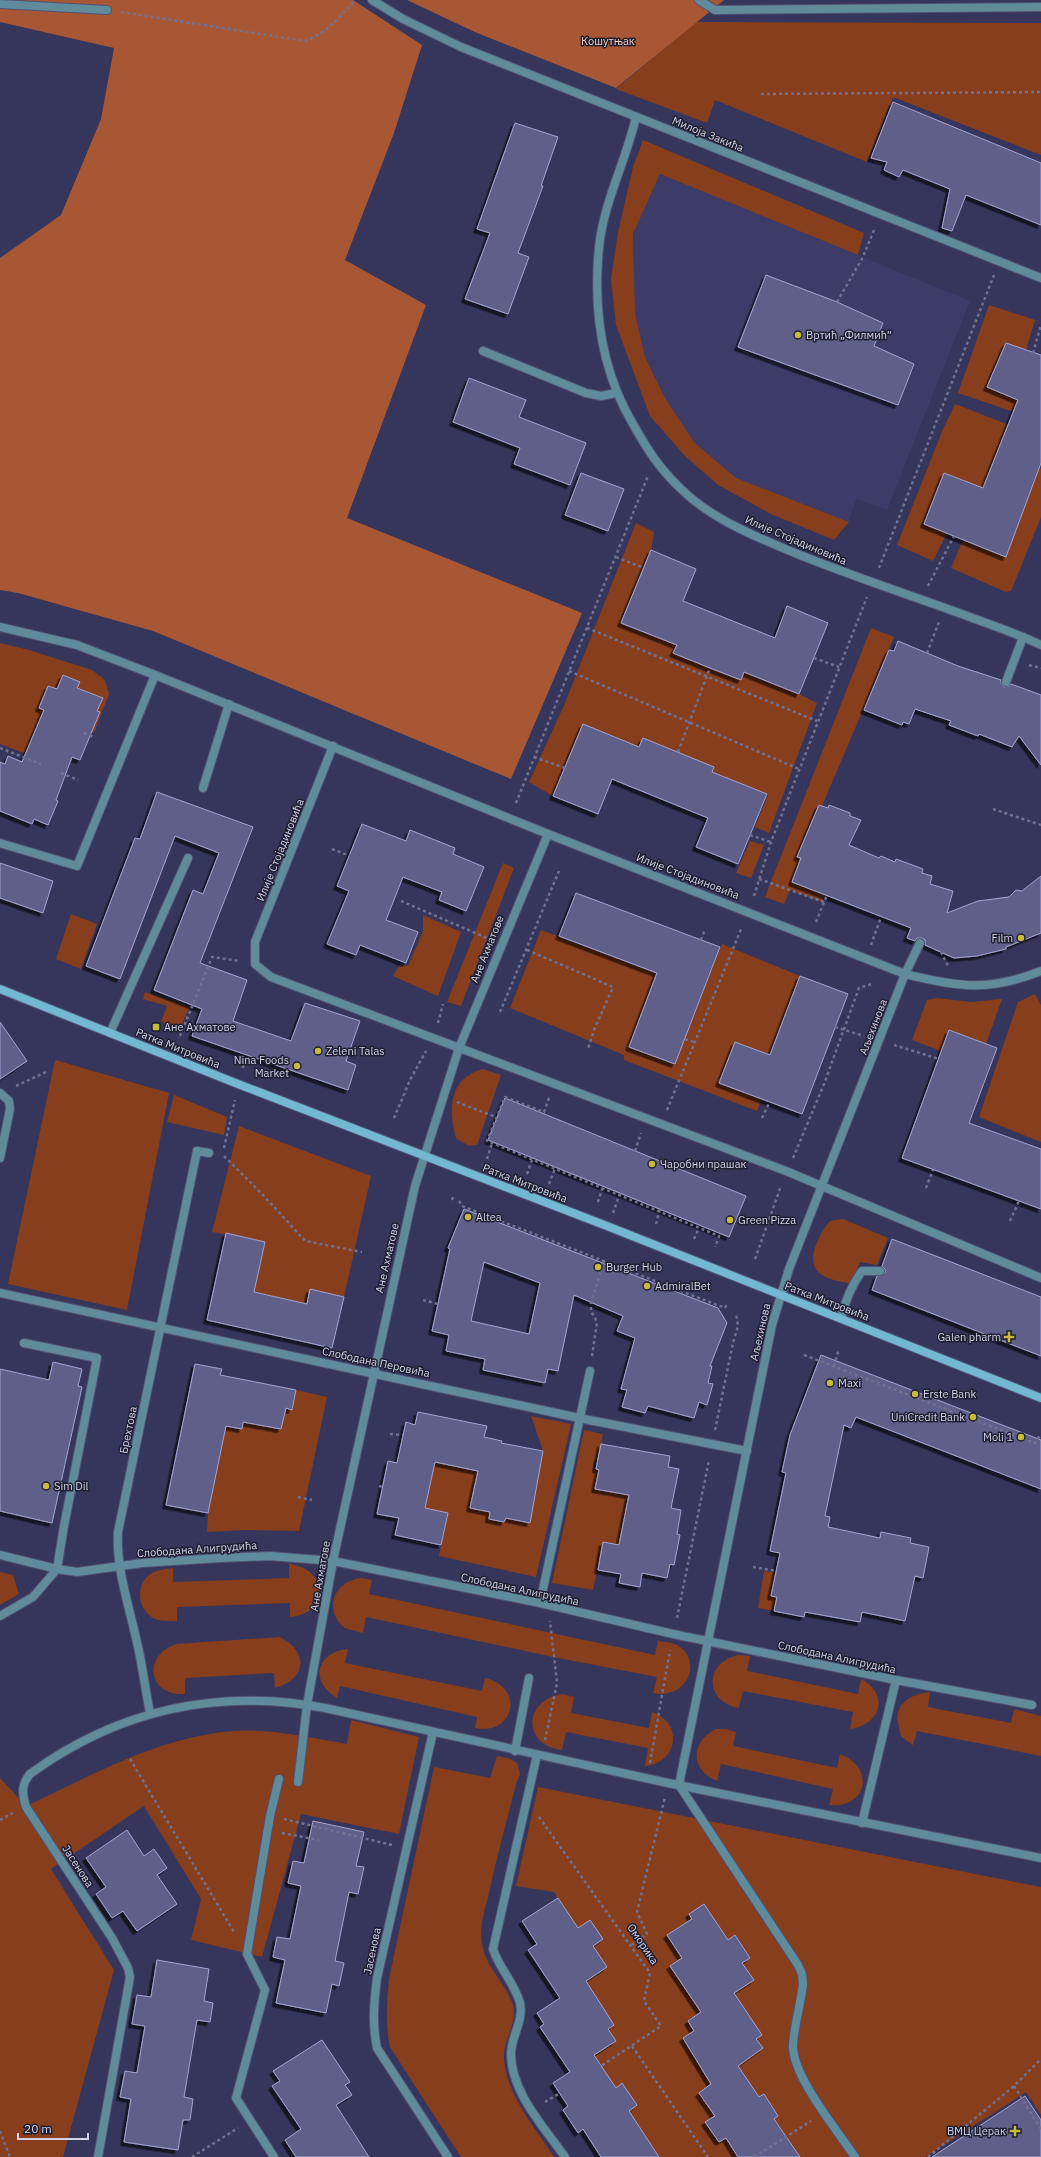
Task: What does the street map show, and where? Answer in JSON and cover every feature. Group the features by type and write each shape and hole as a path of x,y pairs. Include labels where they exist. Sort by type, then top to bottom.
{"main road":[{"name":"Ратка Митровића","path":"0,990 781,1294 1041,1398"}],"street":[{"name":"Милоја Закића","path":"372,0 403,19 461,47 1041,278"},
{"path":"699,0 715,10 1041,7"},
{"path":"0,4 107,10"},
{"name":"Илије Стојадиновића","path":"636,117 611,191 599,246 597,292 600,331 608,371 616,392 654,461 687,494 716,516 759,539 873,584 922,600 1040,643"},
{"path":"483,351 586,393 601,396 616,392"},
{"name":"Илије Стојадиновића","path":"0,627 76,645 155,675 548,834 905,974 954,986 979,986 1004,983 1041,971"},
{"path":"1006,682 1022,637"},
{"path":"0,843 77,866 155,675"},
{"path":"203,788 229,704"},
{"name":"Илије Стојадиновића","path":"255,964 255,942 333,746"},
{"name":"Ане Ахматове","path":"307,1705 333,1561 373,1372 403,1235 424,1156 459,1048 548,834"},
{"path":"110,1033 188,858"},
{"name":"Аљехинова","path":"679,1785 772,1325 781,1294 822,1187 905,974 920,943"},
{"path":"255,964 271,977 554,1085 786,1171 1041,1278"},
{"path":"0,1093 9,1101 10,1109 0,1158"},
{"name":"Брехтова","path":"150,1713 136,1639 116,1550 118,1532 197,1151 209,1153"},
{"path":"841,1318 847,1295 853,1283 862,1272 880,1270"},
{"name":"Слободана Перовића","path":"0,1293 373,1372 579,1418 747,1451"},
{"path":"0,1616 32,1597 57,1569 63,1528 97,1358 24,1343"},
{"path":"540,1604 590,1371"},
{"name":"Слободана Алигрудића","path":"0,1555 57,1569 77,1572 184,1559 270,1556 333,1561 896,1680 1032,1705"},
{"path":"515,1751 529,1678"},
{"path":"862,1824 896,1680"},
{"path":"150,1713 184,1706 227,1702 307,1705 515,1751 862,1824 1041,1858"},
{"path":"298,1782 307,1705"},
{"name":"Јасенова","path":"98,2157 130,1977 128,1968 112,1938 26,1806 22,1793 24,1784 30,1774 71,1747 150,1713"},
{"name":"Јасенова","path":"433,1732 377,1978 373,2010 374,2032 377,2048 448,2157"},
{"path":"539,1756 527,1800 493,1949 496,1959 516,1991 520,2004 521,2017 511,2053 514,2073 524,2098 565,2157"},
{"path":"274,2157 236,2098 266,1990 247,1954 270,1816 279,1779"},
{"path":"679,1785 802,1974 803,1984 793,2044 794,2057 807,2086 854,2157"}],"path":[{"path":"107,10 305,41 317,37 330,28 355,0"},
{"path":"760,94 1041,92"},
{"path":"837,302 863,257 874,230"},
{"path":"880,566 999,261"},
{"path":"1033,353 1041,326"},
{"path":"511,819 534,757 654,461"},
{"path":"922,600 954,536"},
{"path":"616,557 644,568"},
{"path":"754,896 771,842 817,721 864,605"},
{"path":"927,653 944,608"},
{"path":"587,628 817,721"},
{"path":"814,658 839,667"},
{"path":"678,752 710,668"},
{"path":"569,671 799,770"},
{"path":"84,733 94,737"},
{"path":"0,748 41,764"},
{"path":"534,757 565,768"},
{"path":"61,773 78,780"},
{"path":"993,809 1041,825"},
{"path":"750,835 771,842"},
{"path":"332,849 350,856"},
{"path":"500,1012 559,871"},
{"path":"759,879 824,902"},
{"path":"810,936 826,895"},
{"path":"401,901 501,944"},
{"path":"866,959 881,917"},
{"path":"661,1125 745,920"},
{"path":"701,940 706,929"},
{"path":"527,950 613,987 594,1030 588,1049"},
{"path":"941,952 948,966"},
{"path":"180,1036 212,956 255,964"},
{"path":"755,1259 786,1171 803,1136 845,1031 859,988 872,984"},
{"path":"437,1028 443,1004"},
{"path":"835,1028 939,1059"},
{"path":"685,1038 694,1042"},
{"path":"394,1118 410,1080 428,1047"},
{"path":"243,1068 245,1060"},
{"path":"0,1093 46,1072"},
{"path":"554,1085 544,1112 504,1097 487,1141 555,1168 602,1189 620,1194 719,1236 715,1247"},
{"path":"443,1096 496,1118"},
{"path":"235,1100 223,1154 305,1241 362,1252"},
{"path":"762,1118 770,1102"},
{"path":"487,1159 492,1144"},
{"path":"527,1174 532,1160"},
{"path":"549,1184 555,1168"},
{"path":"926,1188 933,1170"},
{"path":"598,1202 602,1189"},
{"path":"614,1208 620,1194"},
{"path":"452,1200 454,1195"},
{"path":"459,1201 462,1206 484,1215 725,1308 727,1303"},
{"path":"1010,1221 1019,1201"},
{"path":"656,1224 660,1211"},
{"path":"694,1239 699,1228"},
{"path":"591,1360 597,1322 591,1312 591,1302 604,1261"},
{"path":"423,1300 438,1304"},
{"path":"647,1778 673,1634 733,1342 738,1326 736,1313"},
{"path":"834,1366 840,1349"},
{"path":"804,1355 1035,1443 1041,1434"},
{"path":"390,1434 403,1435"},
{"path":"378,1486 383,1487"},
{"path":"298,1497 312,1500"},
{"path":"753,1567 776,1571"},
{"path":"539,1756 557,1683 553,1657 552,1633"},
{"path":"130,1759 247,1954"},
{"path":"632,1945 647,1934 637,1912 668,1783"},
{"name":"Оморика","path":"527,1800 632,1945 650,1974 644,2002 661,2026 632,2046"},
{"path":"270,1816 406,1849"},
{"path":"291,1835 319,1840"},
{"path":"601,2066 632,2046 708,2157"},
{"path":"928,2157 1014,2086 1041,2059"},
{"path":"1014,2086 1041,2129"},
{"path":"754,2157 824,2112"},
{"path":"192,2157 250,2120"},
{"path":"0,2131 10,2157"}],"shaded area":[{"path":"696,22 1041,23 1041,155 893,97 867,162 715,100 707,123 616,89"},
{"path":"643,140 864,233 858,255 660,174 633,234 635,313 645,357 665,398 694,442 736,478 849,522 834,540 771,514 718,485 685,456 650,416 616,325 611,279 618,232 633,167"},
{"name":"Вртић „Филмић”","path":"660,174 970,301 887,510 856,499 849,522 736,478 694,442 665,398 645,357 635,313 633,234"},
{"path":"989,305 1035,320 1026,350 1006,343 987,387 1019,400 1014,412 958,393"},
{"path":"955,404 1009,425 984,489 944,473 924,523 947,533 933,561 897,545 943,429"},
{"path":"1039,468 1041,469 1041,517 1011,591 1006,592 951,568 963,540 1006,556"},
{"path":"636,523 654,532 651,550 621,623 677,645 673,653 740,680 744,672 799,694 817,703 769,833 755,827 768,795 712,772 714,767 639,747 583,725 553,796 529,782 565,703"},
{"path":"871,628 894,637 822,806 819,805 798,857 801,858 792,882 825,895 822,902 790,890 784,904 765,897"},
{"path":"0,643 29,650 92,670 105,680 109,694 94,733 86,729 88,725 94,727 100,713 97,711 102,698 77,688 79,682 63,675 57,689 48,686 40,708 47,711 26,754 0,744"},
{"path":"750,841 764,845 751,878 736,873"},
{"path":"503,863 514,868 461,1006 447,1002"},
{"path":"71,914 97,924 81,969 56,959"},
{"path":"423,915 461,932 438,996 393,976 400,965 408,966 423,931"},
{"path":"541,930 657,973 629,1047 675,1064 722,944 800,976 770,1055 735,1042 719,1083 762,1098 757,1111 624,1060 624,1055 510,1008"},
{"path":"145,992 189,1008 180,1029 161,1022 167,1006 143,999"},
{"path":"1035,994 1041,1005 1041,1142 979,1117 1018,1002"},
{"path":"936,998 971,1002 1002,999 986,1044 950,1030 943,1052 912,1040 927,1000"},
{"path":"55,1060 169,1093 127,1310 8,1284"},
{"path":"483,1069 501,1075 477,1145 469,1146 456,1138 453,1127 452,1106 457,1087 472,1073"},
{"path":"174,1095 227,1117 224,1135 167,1122"},
{"path":"239,1126 371,1176 344,1297 307,1304 254,1292 265,1242 212,1232"},
{"path":"843,1219 888,1238 877,1265 860,1262 851,1284 829,1279 821,1275 814,1266 813,1260 816,1245 826,1226 830,1221"},
{"path":"296,1390 327,1397 299,1531 243,1530 207,1532 208,1513 226,1426 242,1429 243,1422 281,1429 286,1408 292,1410"},
{"path":"531,1416 571,1424 536,1577 439,1556 448,1514 425,1509 435,1462 478,1471 470,1508 490,1512 489,1519 504,1522 506,1518 529,1523 543,1451"},
{"path":"584,1430 603,1434 598,1461 594,1461 593,1468 599,1470 595,1489 620,1494 622,1482 631,1483 619,1545 603,1542 593,1590 552,1583"},
{"path":"289,1564 302,1568 312,1574 318,1582 320,1591 318,1600 312,1608 303,1614 290,1617 290,1603 177,1607 177,1621 165,1621 153,1618 144,1609 141,1603 140,1591 145,1580 152,1573 161,1570 173,1568 173,1582 289,1578"},
{"path":"764,1571 776,1573 771,1595 777,1597 774,1611 758,1608"},
{"path":"0,1572 13,1575 19,1594 0,1605"},
{"path":"361,1578 372,1580 369,1594 655,1655 658,1641 673,1643 685,1652 689,1660 690,1669 688,1678 683,1685 675,1691 665,1694 653,1693 657,1677 553,1657 366,1617 363,1633 347,1629 339,1622 335,1615 333,1601 338,1590 348,1582"},
{"path":"280,1637 296,1650 300,1657 300,1665 298,1672 293,1678 286,1684 275,1688 274,1673 185,1678 185,1694 173,1693 163,1689 157,1683 154,1675 154,1666 158,1657 165,1650 176,1644"},
{"path":"348,1649 345,1663 482,1691 485,1678 498,1683 506,1691 510,1700 510,1709 506,1718 499,1725 489,1729 475,1728 477,1717 340,1686 337,1698 322,1684 320,1669 323,1662 329,1656 337,1651"},
{"path":"738,1655 750,1656 747,1671 858,1694 861,1679 870,1685 876,1693 878,1708 875,1715 869,1722 850,1729 853,1712 743,1691 739,1708 728,1704 719,1698 714,1690 714,1673 727,1659"},
{"path":"930,1692 928,1707 1011,1723 1014,1709 1041,1716 1041,1756 917,1731 913,1745 901,1736 899,1730 898,1712 901,1706 910,1698"},
{"path":"563,1694 574,1697 571,1713 649,1728 652,1712 662,1717 669,1725 673,1733 673,1742 670,1750 665,1758 656,1763 645,1766 648,1748 566,1732 562,1750 549,1747 540,1740 534,1732 532,1722 540,1704 550,1698"},
{"path":"351,1720 419,1737 399,1834 301,1814 262,1957 191,1940 201,1899 144,1806 51,1869 114,1970 63,2157 0,2157 0,1778 26,1806 140,1754 200,1736 231,1731 263,1731 347,1744"},
{"path":"716,1729 726,1729 736,1732 733,1746 837,1768 840,1754 851,1760 859,1768 862,1777 862,1786 859,1794 852,1801 842,1805 829,1805 833,1789 721,1764 717,1781 708,1776 702,1770 698,1763 697,1756 701,1741"},
{"path":"497,1756 511,1759 517,1763 520,1774 516,1784 484,1912 481,1937 487,1960 506,1989 513,2005 514,2018 506,2043 504,2055 505,2069 509,2083 522,2109 554,2157 461,2157 390,2047 388,2038 387,2013 389,1979 434,1767 490,1778"},
{"path":"538,1787 1041,1887 1041,2115 1026,2092 925,2157 800,2157 774,2119 778,2116 764,2094 759,2097 731,2056 745,2060 763,2048 743,2018 748,2014 742,2005 733,2011 725,1999 754,1980 742,1963 750,1958 736,1935 723,1944 721,1931 704,1904 689,1914 692,1919 667,1935 682,1958 670,1966 685,1988 696,1981 720,2015 701,2012 688,2021 694,2031 683,2038 705,2051 695,2058 705,2075 723,2076 699,2093 715,2116 706,2122 719,2142 726,2138 738,2157 659,2157 629,2111 637,2105 622,2084 616,2088 589,2047 579,1986 607,1967 593,1946 602,1939 578,1928 554,1892 516,1886"}],"green space":[{"path":"0,0 353,0 422,45 394,133 345,260 426,305 347,518 582,613 511,779 153,631 18,593 0,590 0,258 61,215 101,119 114,48 0,22"},
{"name":"Кошутњак","path":"407,0 724,0 616,88 477,33"}],"building":[{"path":"893,102 1041,163 1041,225 966,195 952,231 942,228 950,189 903,170 899,177 884,170 887,162 871,158"},
{"path":"515,123 558,137 541,186 543,186 518,253 529,257 508,314 465,299 490,233 477,229"},
{"path":"766,275 837,302 883,323 874,346 914,364 898,405 738,347"},
{"path":"1006,343 1041,355 1041,463 1006,557 924,524 944,473 983,488 1018,400 987,387"},
{"path":"469,378 526,400 519,417 586,443 570,485 514,464 520,448 453,422"},
{"path":"581,473 624,489 608,531 565,515"},
{"path":"651,550 696,569 683,601 775,638 787,606 828,623 799,694 744,672 741,680 710,668 673,653 677,645 621,623"},
{"path":"898,641 958,666 1001,680 1004,687 1011,684 1041,695 1041,765 1019,736 1012,747 979,734 978,736 949,725 951,721 915,709 909,724 903,722 902,725 864,710 889,650 894,651"},
{"path":"63,675 80,682 77,688 103,698 97,711 100,712 80,760 72,757 56,800 58,801 48,825 34,819 32,824 0,811 0,762 5,764 8,756 22,762 44,710 39,708 48,686 57,689"},
{"path":"583,724 639,747 643,738 714,767 712,772 767,794 738,864 696,847 708,818 612,779 598,814 553,796"},
{"path":"157,792 253,827 200,963 247,980 233,1021 291,1041 305,1003 360,1021 346,1061 356,1065 348,1090 192,1036 202,1009 154,990 193,890 203,894 219,853 175,836 120,979 86,966 135,838 140,839"},
{"path":"819,805 828,808 829,805 850,813 850,816 861,820 849,845 879,858 881,856 895,862 896,859 923,869 922,873 932,876 930,884 953,891 947,913 978,901 1009,897 1016,890 1022,891 1041,876 1041,933 1006,947 1006,949 977,956 954,958 925,945 925,940 922,938 917,938 915,941 907,938 911,928 792,882 801,858 797,857"},
{"path":"362,824 406,841 410,830 455,848 453,854 484,867 466,911 439,900 442,892 403,877 386,920 418,932 406,963 360,945 356,955 327,944 349,891 337,886"},
{"path":"0,863 53,881 43,913 0,898"},
{"path":"576,893 720,947 675,1064 629,1047 657,973 559,936"},
{"path":"800,976 848,994 802,1114 719,1083 735,1042 770,1055"},
{"path":"0,1022 27,1061 0,1079"},
{"path":"949,1030 997,1048 969,1123 1041,1149 1041,1209 902,1158"},
{"path":"505,1098 746,1196 729,1237 488,1140"},
{"path":"464,1209 718,1308 727,1323 710,1366 712,1366 708,1383 713,1384 707,1405 699,1402 694,1418 648,1406 645,1413 622,1407 627,1390 621,1389 635,1338 617,1331 623,1316 574,1295 558,1371 548,1369 545,1383 483,1370 485,1359 446,1351 449,1335 432,1331 450,1249 448,1248","holes":["484,1262 540,1283 529,1334 471,1321"]},
{"path":"226,1233 265,1242 254,1292 307,1304 310,1289 344,1297 332,1348 207,1320"},
{"path":"892,1239 1041,1297 1041,1356 872,1290 877,1276 885,1273 885,1269 882,1266"},
{"path":"821,1355 1041,1440 1041,1489 856,1417 851,1428 844,1425 825,1516 830,1517 828,1527 880,1538 881,1532 911,1538 910,1543 929,1547 923,1578 915,1576 905,1621 862,1612 860,1622 805,1612 804,1617 774,1611 777,1597 771,1596 780,1553 770,1551 786,1473 782,1472 790,1435"},
{"path":"53,1362 82,1369 78,1386 82,1387 52,1523 0,1511 0,1369 49,1380"},
{"path":"195,1364 222,1369 220,1375 296,1390 292,1410 286,1408 281,1429 243,1422 242,1429 226,1426 208,1513 166,1505"},
{"path":"418,1412 487,1426 484,1437 502,1441 501,1443 543,1451 530,1523 506,1518 504,1522 489,1519 490,1512 470,1508 478,1471 435,1462 425,1508 448,1513 441,1545 395,1535 399,1518 377,1514 388,1461 397,1463 406,1422 415,1425"},
{"path":"601,1444 670,1456 668,1467 679,1469 671,1508 681,1510 677,1534 680,1535 674,1565 670,1564 667,1578 642,1573 640,1587 619,1583 621,1574 598,1570 603,1542 619,1545 629,1495 595,1489 599,1470 596,1469"},
{"path":"313,1821 364,1832 356,1866 364,1867 358,1894 349,1892 335,1961 344,1963 339,1986 332,1984 326,2013 276,2003 285,1960 273,1957 277,1937 290,1939 301,1886 288,1883 293,1861 304,1863"},
{"path":"127,1830 144,1856 154,1849 167,1868 157,1875 177,1904 137,1931 123,1911 112,1918 96,1894 106,1887 86,1858"},
{"path":"558,1898 578,1928 590,1920 603,1939 593,1946 607,1967 586,1981 614,2025 608,2029 616,2041 594,2055 616,2088 622,2083 637,2105 629,2111 659,2157 601,2157 583,2129 578,2133 563,2110 568,2106 553,2083 570,2072 540,2027 544,2024 537,2013 560,1998 528,1950 537,1944 522,1921"},
{"path":"704,1904 728,1940 735,1935 750,1958 742,1963 754,1980 734,1993 762,2035 756,2039 763,2048 738,2066 759,2097 764,2094 778,2116 774,2119 800,2157 738,2157 726,2138 719,2142 705,2122 715,2116 699,2093 711,2084 683,2038 694,2031 688,2021 701,2012 670,1966 682,1958 667,1935 692,1919 689,1914"},
{"path":"157,1960 209,1969 204,2001 213,2003 210,2022 197,2020 184,2097 193,2099 190,2120 183,2120 178,2150 124,2142 131,2099 120,2097 125,2071 137,2073 145,2026 132,2024 137,1995 151,1997"},
{"path":"322,2040 350,2082 345,2085 352,2095 336,2105 369,2157 296,2157 285,2140 301,2129 272,2086 280,2081 273,2071"},
{"path":"1025,2096 1041,2120 1041,2157 932,2157"}],"place":[{"name":"Вртић „Филмић”","path":"798,335"},
{"name":"Film","path":"1021,938"},
{"name":"Ане Ахматове","path":"156,1027"},
{"name":"Zeleni Talas","path":"318,1051"},
{"name":"Nina Foods Market","path":"297,1066"},
{"name":"Чаробни прашак","path":"652,1164"},
{"name":"Altea","path":"468,1217"},
{"name":"Green Pizza","path":"730,1220"},
{"name":"Burger Hub","path":"598,1267"},
{"name":"AdmiralBet","path":"647,1286"},
{"name":"Galen pharm","path":"1009,1337"},
{"name":"Maxi","path":"830,1383"},
{"name":"Erste Bank","path":"915,1394"},
{"name":"UniCredit Bank","path":"973,1417"},
{"name":"Moli 1","path":"1021,1437"},
{"name":"Sim Dil","path":"46,1486"},
{"name":"ВМЦ Церак","path":"1015,2131"}]}
